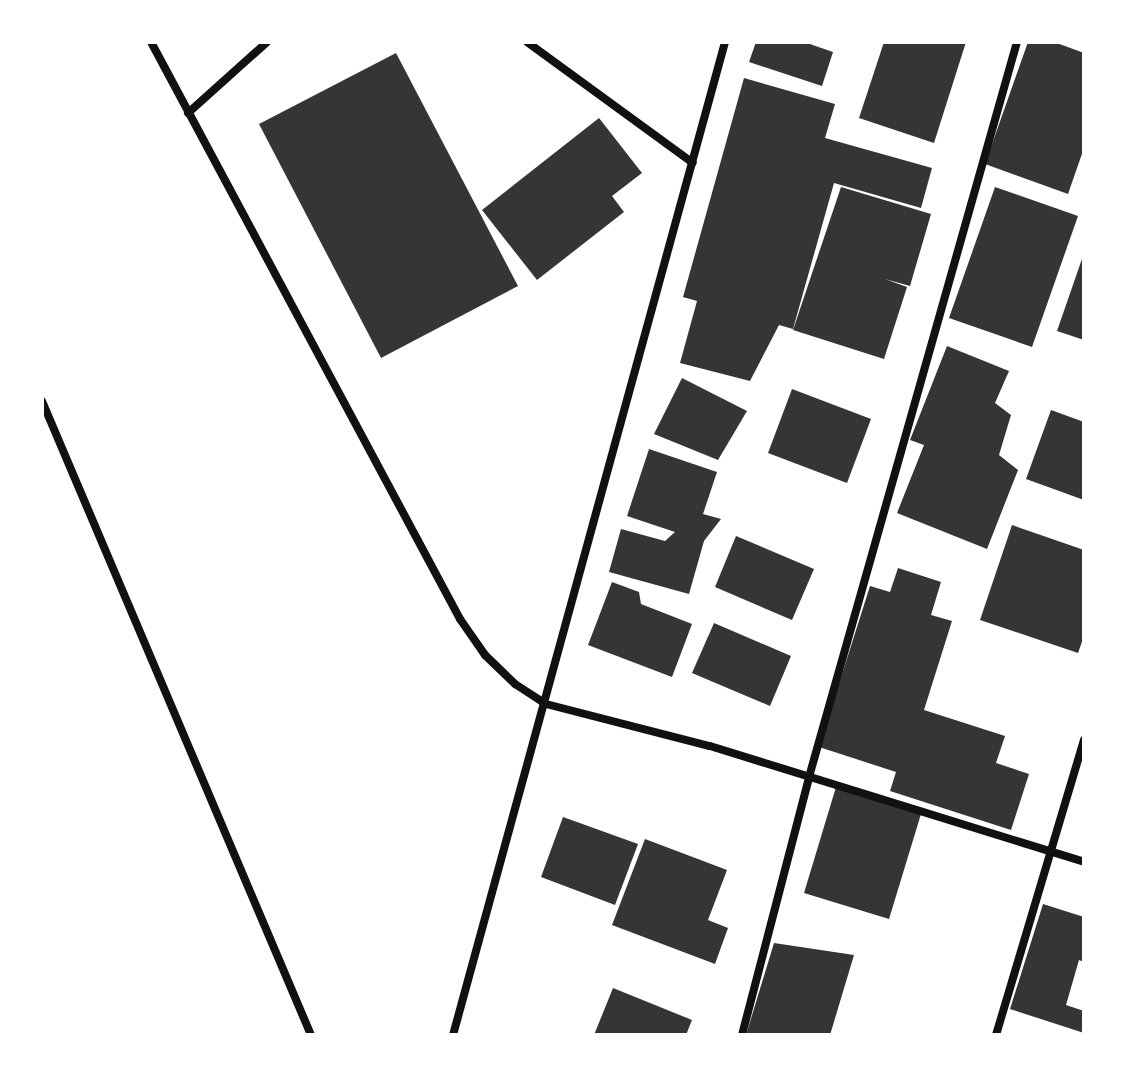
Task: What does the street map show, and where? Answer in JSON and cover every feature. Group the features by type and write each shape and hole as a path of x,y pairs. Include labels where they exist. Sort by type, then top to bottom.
{"street":[{"path":"151,42 460,619 485,655 515,684 546,704 710,746 1084,862"},
{"path":"188,113 267,42"},
{"path":"527,42 693,163"},
{"path":"453,1035 725,42"},
{"path":"742,1035 809,777 1017,42"},
{"path":"42,401 311,1035"},
{"path":"996,1035 1084,740"}],"building":[{"path":"756,42 804,42 833,52 822,86 749,62"},
{"path":"884,42 966,42 934,143 859,118"},
{"path":"1028,42 1054,42 1084,53 1084,148 1068,194 985,164"},
{"path":"396,53 518,286 381,358 259,124"},
{"path":"744,78 835,104 825,138 932,168 921,208 834,183 793,329 779,325 750,381 680,363 697,301 683,297"},
{"path":"599,118 642,173 612,196 624,212 537,280 482,210"},
{"path":"841,187 931,214 910,286 885,279 907,287 884,359 793,330"},
{"path":"995,187 1078,216 1032,347 949,318"},
{"path":"1084,253 1084,340 1057,331"},
{"path":"947,346 1009,371 995,403 1011,415 999,455 1018,470 987,549 897,513 924,445 910,440"},
{"path":"682,378 747,411 718,460 654,434"},
{"path":"792,389 871,419 847,483 768,453"},
{"path":"1051,410 1084,422 1084,500 1026,479"},
{"path":"649,449 717,472 703,514 721,519 704,541 689,594 609,572 621,529 665,541 675,532 627,516"},
{"path":"1012,525 1084,550 1084,636 1078,653 980,620"},
{"path":"736,536 814,569 792,620 715,587"},
{"path":"898,568 941,582 931,615 952,621 924,710 1005,736 996,763 1029,774 1011,830 890,791 896,772 819,747 870,586 890,592"},
{"path":"612,582 639,592 641,604 692,624 672,677 588,645"},
{"path":"714,623 791,656 770,706 692,673"},
{"path":"836,787 921,814 889,919 804,893"},
{"path":"563,817 638,844 615,905 541,877"},
{"path":"645,839 727,870 708,920 728,928 715,964 612,925"},
{"path":"1043,904 1084,917 1084,962 1079,960 1066,1005 1084,1011 1084,1033 1010,1009"},
{"path":"774,943 854,955 830,1035 746,1035"},
{"path":"613,988 692,1020 686,1035 594,1035"}]}
